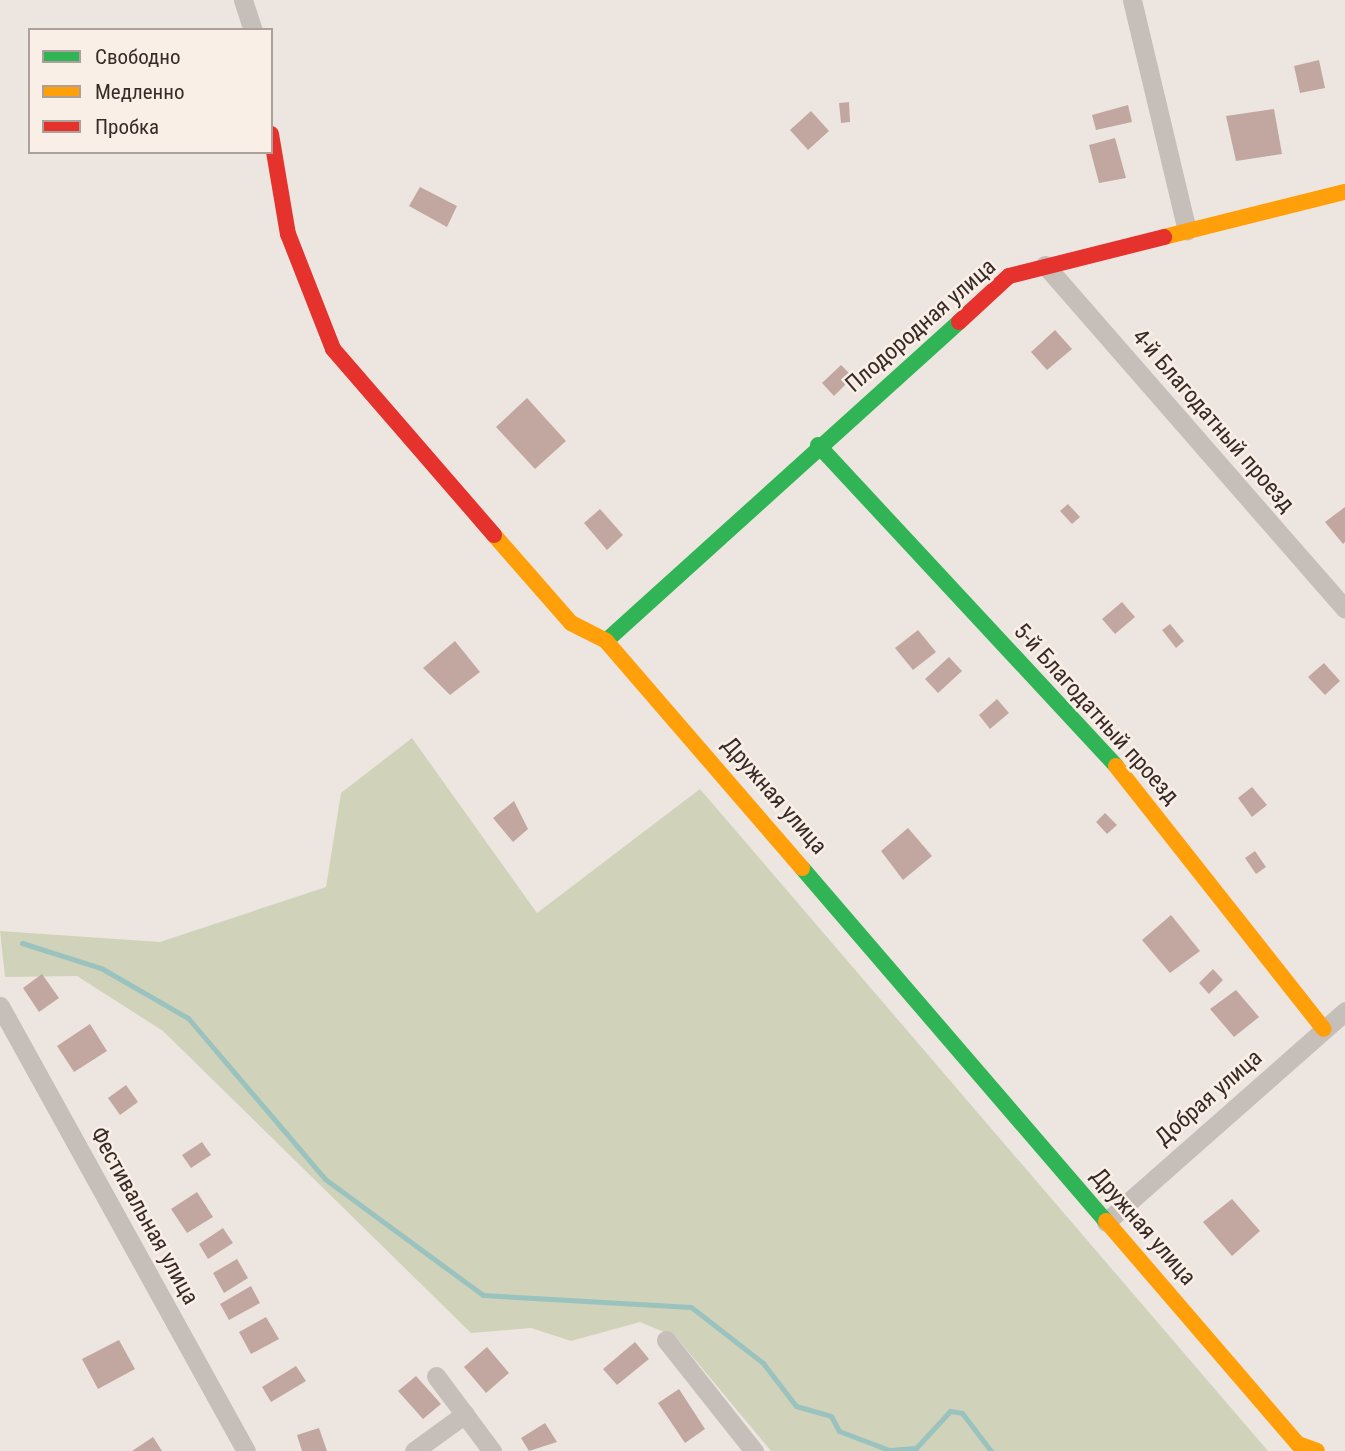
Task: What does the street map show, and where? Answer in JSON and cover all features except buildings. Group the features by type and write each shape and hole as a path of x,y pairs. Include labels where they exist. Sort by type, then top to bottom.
{"street":[{"path":"243,0 252,28"},
{"path":"1132,0 1187,231"},
{"name":"Дружная улица","path":"273,146 288,234 333,349 563,614 606,641 1298,1444 1317,1451"},
{"name":"Плодородная улица","path":"606,641 818,445 1009,276 1345,192"},
{"name":"4-й Благодатный проезд","path":"1045,265 1345,608"},
{"name":"5-й Благодатный проезд","path":"818,445 1135,786 1324,1029"},
{"name":"Фестивальная улица","path":"0,1006 246,1451"},
{"name":"Добрая улица","path":"1105,1222 1345,1010"},
{"path":"666,1340 754,1451"},
{"path":"436,1376 492,1451"},
{"path":"414,1451 465,1414"}],"green space":[{"path":"412,738 537,913 700,789 1268,1451 771,1451 676,1337 640,1322 571,1341 531,1328 471,1333 163,1031 77,976 5,977 0,931 160,942 326,887 341,793"}],"waterway":[{"path":"22,943 101,968 188,1018 325,1179 483,1295 691,1307 763,1363 796,1406 831,1416 839,1431 889,1450 916,1448 950,1411 962,1413 991,1451"}],"traffic: fast":[{"path":"606,641 959,322"},
{"path":"818,445 1116,766"},
{"path":"802,868 1106,1221"}],"traffic: slow":[{"path":"1164,237 1345,192"},
{"path":"494,535 571,623 606,641 802,868"},
{"path":"1116,766 1324,1029"},
{"path":"1106,1221 1298,1444 1317,1451"}],"traffic: jam":[{"path":"273,146 288,234 333,349 494,535"},
{"path":"959,322 1009,276 1164,237"}]}
